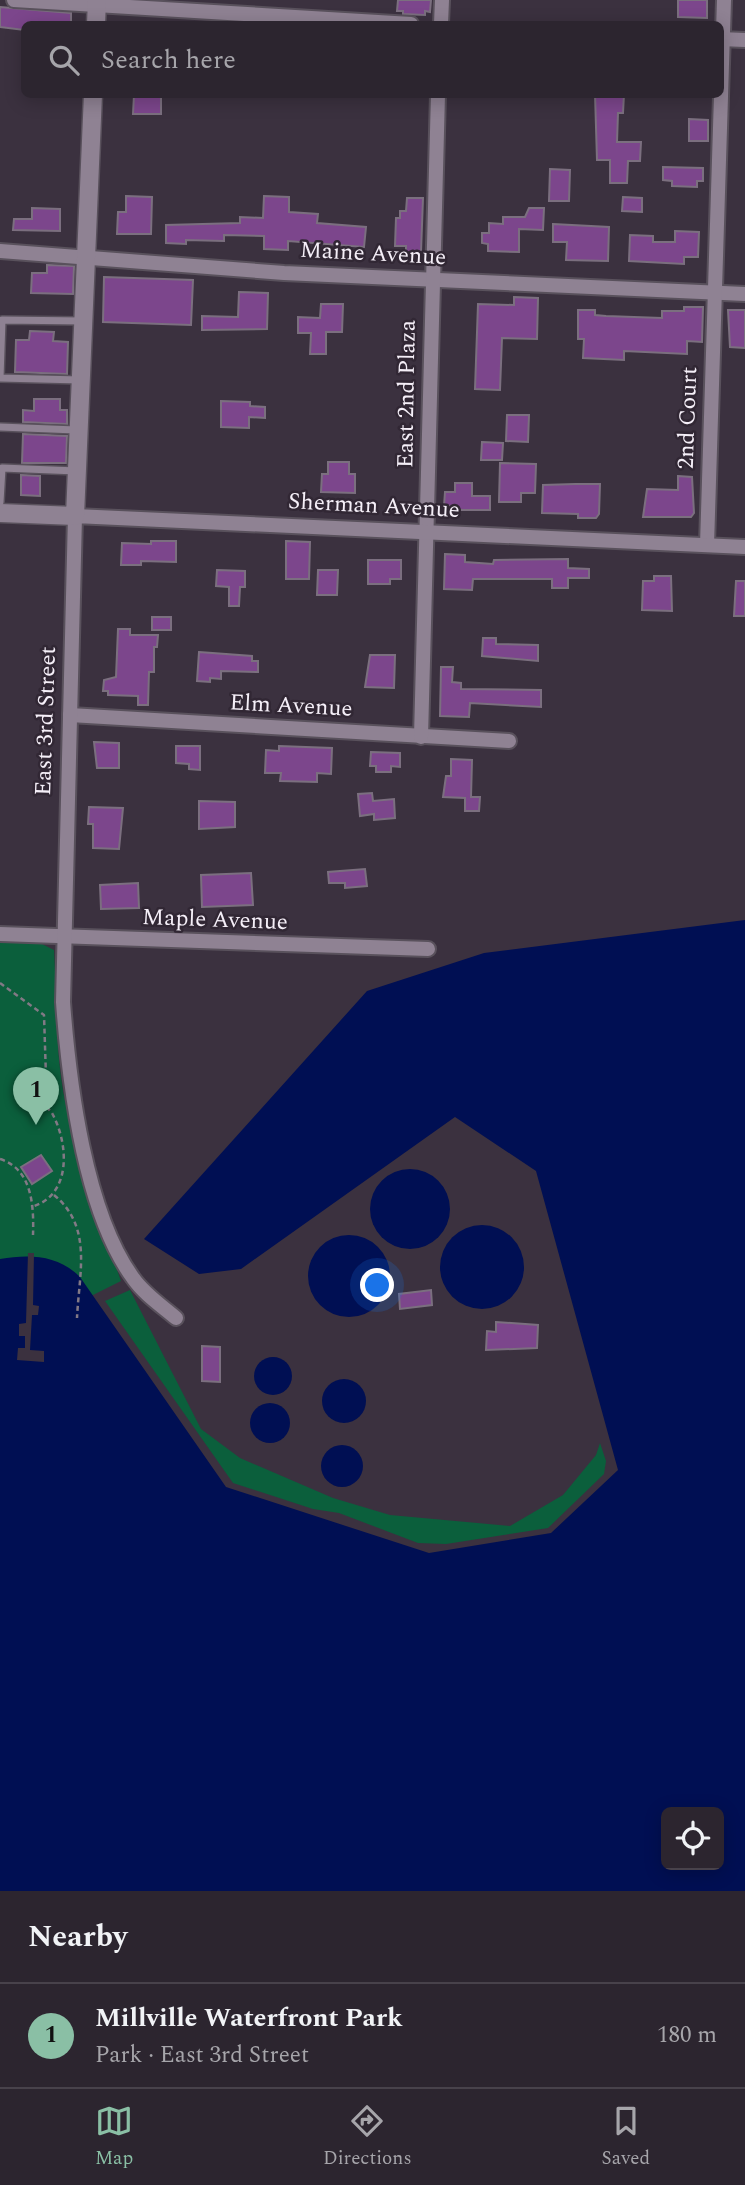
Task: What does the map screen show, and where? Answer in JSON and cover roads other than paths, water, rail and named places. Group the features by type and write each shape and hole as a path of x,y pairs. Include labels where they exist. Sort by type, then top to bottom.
{"street":[{"path":"14,0 366,21"},
{"path":"440,21 442,0"},
{"name":"2nd Court","path":"722,21 724,0"},
{"path":"96,21 97,3"},
{"path":"724,39 745,40"},
{"name":"East 3rd Street","path":"93,98 75,516 64,938 65,1028 74,1101 93,1189 122,1263 135,1282 176,1318"},
{"name":"East 2nd Plaza","path":"421,737 438,98"},
{"name":"2nd Court","path":"707,545 720,98"},
{"name":"Maine Avenue","path":"0,251 284,272 745,294"},
{"name":"Sherman Avenue","path":"0,513 745,547"},
{"name":"Elm Avenue","path":"70,715 509,741"},
{"name":"Maple Avenue","path":"0,934 428,949"}],"lane":[{"path":"81,380 0,378 2,320 84,321"},
{"path":"0,427 79,430"},
{"path":"0,502 1,468 78,471"}],"place":[{"name":"Millville Waterfront Park","path":"36,1125"}]}
